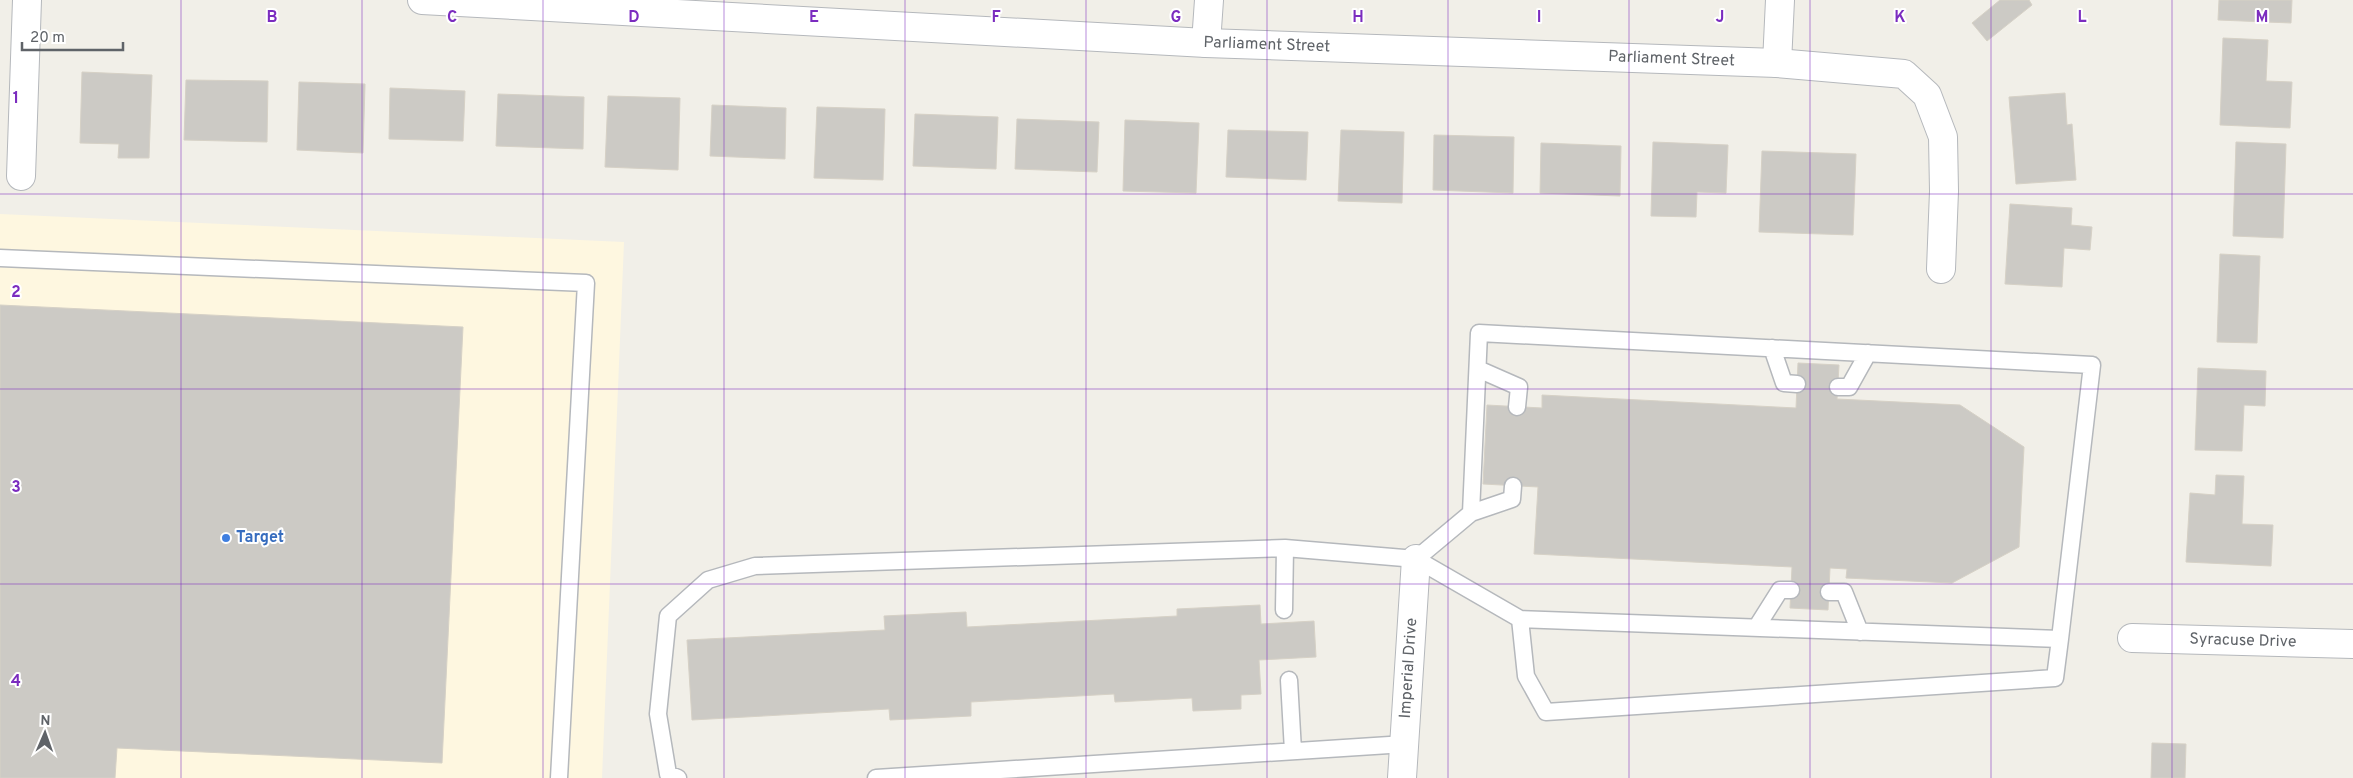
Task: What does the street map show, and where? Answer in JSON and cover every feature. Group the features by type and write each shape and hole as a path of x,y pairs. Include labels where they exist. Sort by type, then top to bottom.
{"street":[{"path":"21,176 27,0"},
{"name":"Parliament Street","path":"422,0 1206,43 1777,63 1904,74 1927,95 1943,137 1942,269"},
{"path":"1206,43 1209,0"},
{"path":"1777,63 1780,0"},
{"name":"Imperial Drive","path":"1402,778 1416,559"},
{"name":"Syracuse Drive","path":"2132,638 2353,644"}],"lane":[{"path":"0,258 586,283 559,778"},
{"path":"1471,512 1479,333 2092,365 2055,678 1546,712 1526,676 1520,619"},
{"path":"1772,348 1784,383 1797,384"},
{"path":"1838,387 1849,386 1868,353"},
{"path":"1478,368 1518,387 1517,407"},
{"path":"1416,559 1471,512 1512,499 1513,486"},
{"path":"678,778 668,774 658,714 668,616 708,580 755,566 1285,548 1416,559 1520,619 2060,639"},
{"path":"1284,610 1285,548"},
{"path":"1756,628 1780,590 1790,590"},
{"path":"1829,592 1844,592 1860,632"},
{"path":"1289,680 1293,751"},
{"path":"876,778 1405,744"}],"shaded area":[{"path":"0,214 624,242 602,778 0,778"}],"building":[{"path":"2000,0 2029,0 2032,5 1987,41 1972,23"},
{"path":"2219,0 2292,0 2291,23 2218,20"},
{"path":"2223,38 2268,40 2266,81 2292,82 2290,128 2220,125"},
{"path":"82,72 152,75 149,158 118,158 119,144 80,143"},
{"path":"186,80 268,81 267,142 184,140"},
{"path":"299,82 365,84 363,153 297,150"},
{"path":"390,88 465,91 463,141 389,139"},
{"path":"2065,93 2067,125 2072,124 2076,180 2016,184 2009,97"},
{"path":"498,94 584,97 583,149 496,146"},
{"path":"608,96 680,98 678,170 605,167"},
{"path":"712,105 786,108 785,159 710,156"},
{"path":"817,107 885,109 883,180 814,178"},
{"path":"915,114 998,117 996,169 913,166"},
{"path":"1017,119 1099,122 1097,172 1015,169"},
{"path":"1125,120 1199,123 1196,193 1123,191"},
{"path":"1228,130 1308,132 1306,180 1226,177"},
{"path":"1341,130 1404,132 1402,203 1338,201"},
{"path":"1434,135 1514,137 1513,193 1433,190"},
{"path":"1653,142 1728,145 1726,193 1697,192 1696,217 1651,216"},
{"path":"2236,142 2286,144 2283,238 2233,236"},
{"path":"1541,143 1621,146 1620,196 1540,193"},
{"path":"1762,151 1856,154 1853,235 1759,232"},
{"path":"2010,204 2072,208 2071,225 2092,227 2090,250 2064,248 2062,287 2005,284"},
{"path":"2220,254 2260,256 2257,343 2217,342"},
{"name":"Target","path":"0,305 463,327 442,763 117,748 115,778 0,778"},
{"path":"1798,363 1839,365 1837,399 1960,405 2024,447 2019,547 1952,583 1846,578 1847,569 1830,568 1828,610 1790,608 1792,567 1534,554 1538,487 1483,484 1487,405 1542,408 1542,395 1796,408"},
{"path":"2198,368 2266,371 2265,406 2244,405 2242,451 2195,450"},
{"path":"2216,475 2244,476 2242,524 2273,525 2271,566 2186,562 2190,493 2215,495"},
{"path":"1260,605 1261,624 1314,621 1316,657 1259,660 1261,694 1241,695 1241,709 1193,711 1192,698 1115,702 1114,694 971,702 971,716 890,720 889,709 692,720 687,640 885,630 884,616 966,612 967,627 1177,616 1177,609"},
{"path":"2152,743 2186,744 2185,778 2151,778"}],"place":[{"name":"Target","path":"226,538"}]}
